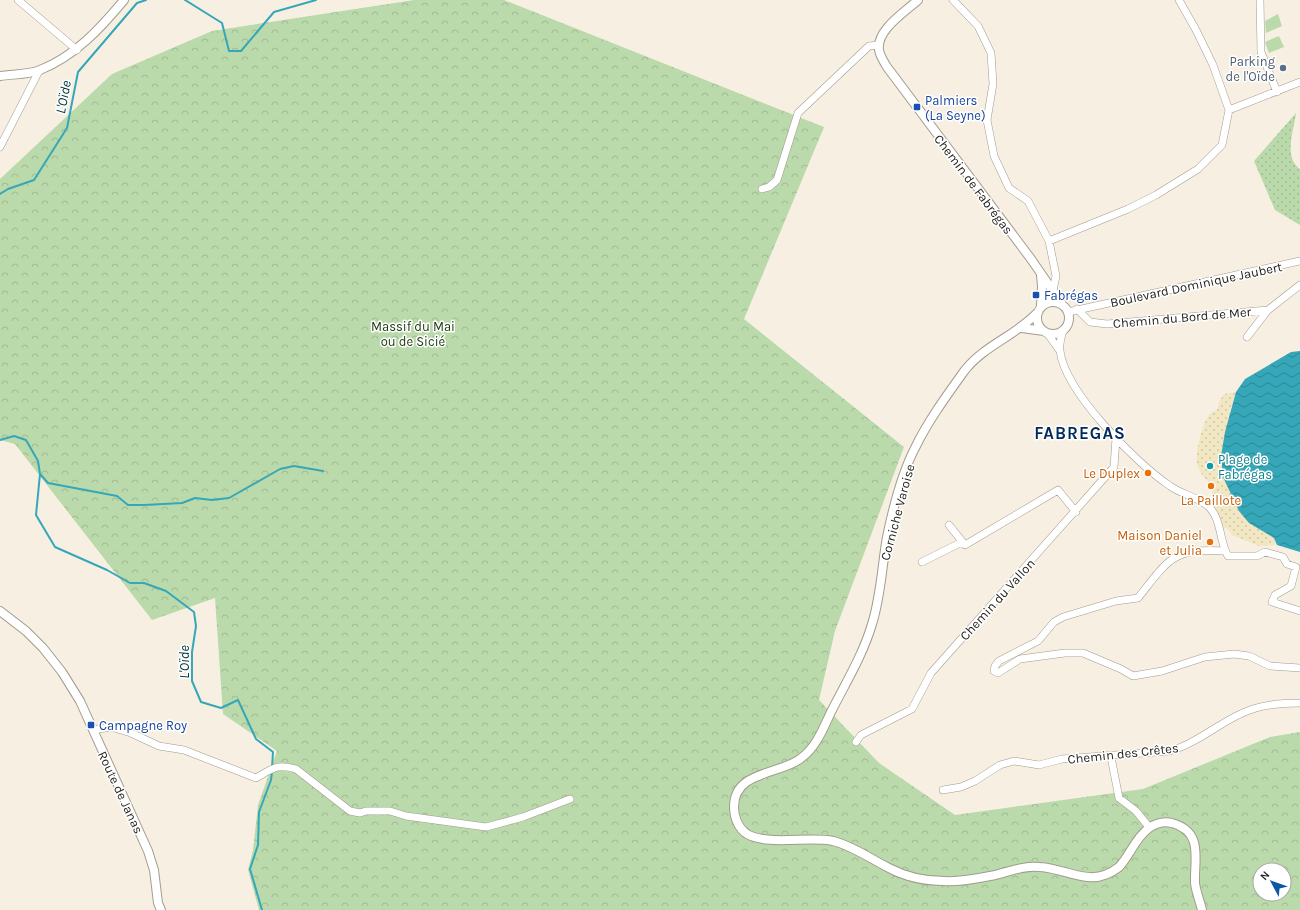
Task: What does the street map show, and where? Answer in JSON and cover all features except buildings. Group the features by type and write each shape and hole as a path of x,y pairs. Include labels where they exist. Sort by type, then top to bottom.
{"street":[{"path":"18,0 77,50"},
{"path":"0,76 38,71 77,50 108,20 124,0"},
{"path":"762,189 769,187 776,180 798,113 869,46 879,45 880,39 888,28 918,0"},
{"path":"952,0 978,26 990,53 993,84 987,120 994,156 1009,188 1028,201 1049,241 1056,276 1053,290 1041,307"},
{"path":"1049,241 1128,209 1156,195 1198,169 1222,145 1229,110 1213,65 1179,0"},
{"path":"1260,0 1261,52 1277,92"},
{"name":"Chemin de Fabrégas","path":"879,45 880,56 887,67 1040,272 1062,304"},
{"path":"0,147 38,71"},
{"path":"1229,110 1300,82"},
{"name":"Boulevard Dominique Jaubert","path":"1068,312 1300,261"},
{"path":"1040,272 1042,286 1038,325 1060,351 1064,365 1071,380 1087,403 1116,438 1146,468 1171,488 1208,506 1219,526 1227,554"},
{"name":"Chemin du Bord de Mer","path":"1247,337 1268,310 1300,285"},
{"path":"1041,307 1056,302 1062,304 1068,312 1069,320 1063,330 1060,351"},
{"name":"Corniche Varoise","path":"1041,307 1022,328 999,340 980,354 966,368 914,448 903,477 888,536 873,622 862,650 820,735 811,748 800,759 789,766 751,779 743,784 738,792 733,809 741,830 752,836 768,839 822,839 837,842 906,875 924,880 946,881 988,877 1032,867 1046,868 1084,877 1099,877 1113,872 1119,867 1149,828"},
{"name":"Chemin du Bord de Mer","path":"1077,309 1090,322 1107,324 1189,318 1240,311 1268,310"},
{"path":"1022,328 1058,333 1063,330"},
{"name":"Chemin du Vallon","path":"856,742 861,735 912,709 932,674 961,638 1076,512 1114,467 1116,438"},
{"path":"949,525 965,545 1058,490 1076,512"},
{"path":"922,562 962,542"},
{"path":"1300,611 1272,602 1275,595 1291,586 1296,567 1287,564 1283,557 1264,552 1257,556 1227,554 1201,550 1177,555 1159,571 1138,598 1116,600 1063,617 1054,622 1038,641 999,661 995,666 994,671 998,673 1020,659 1071,653 1083,653 1122,668 1133,676 1162,671 1206,657 1234,654 1249,656 1270,666 1300,668"},
{"name":"Route de Janas","path":"0,611 35,639 53,660 80,701 148,851 154,870 158,903 161,910"},
{"name":"Chemin des Crêtes","path":"943,790 961,787 975,781 1000,765 1014,761 1039,765 1062,759 1111,757 1177,749 1184,747 1240,714 1257,707 1300,703"},
{"path":"93,730 111,727 131,732 159,746 184,750 246,776 256,778 272,769 285,766 296,769 350,811 360,813 366,811 390,811 406,816 486,827 523,817 570,799"},
{"path":"1111,757 1119,798 1136,811 1149,828 1162,822 1169,823 1183,829 1193,839 1196,853 1196,886 1202,910"}],"green space":[{"name":"Massif du Mai ou de Sicié","path":"414,0 504,0 824,127 744,319 904,447 835,631 819,700 879,763 955,815 1143,789 1270,737 1300,732 1300,910 259,910 248,870 253,850 258,805 277,751 223,714 215,598 152,620 15,444 0,440 0,179 112,74 212,31"},
{"path":"1278,14 1282,26 1266,33 1265,21"},
{"path":"1279,36 1284,47 1269,53 1265,42"},
{"path":"1296,113 1291,150 1292,158 1300,169 1300,225 1275,210 1254,161"}],"sand":[{"name":"Plage de Fabrégas","path":"1236,392 1230,411 1249,523 1274,538 1276,542 1274,545 1259,546 1232,535 1228,529 1219,526 1208,506 1212,492 1211,487 1199,469 1197,463 1197,452 1200,436 1208,416 1218,408 1219,402 1224,394"}],"water":[{"path":"1300,351 1300,552 1277,545 1274,538 1249,523 1239,511 1223,477 1221,456 1225,432 1236,392 1245,379 1291,352"}],"waterway":[{"name":"L'Oïde","path":"0,194 8,189 34,180 67,128 78,72 137,3 146,0"},
{"name":"L'Oïde","path":"185,0 222,23 229,51 241,51 274,12 316,0"},
{"name":"L'Oïde","path":"0,440 14,436 26,440 38,461 40,474 36,515 55,547 107,570 130,583 144,583 166,591 194,612 196,626 192,652 192,681 201,702 221,708 238,700 256,739 273,752 272,768"},
{"name":"L'Oïde","path":"40,474 48,483 117,496 128,505 144,505 182,503 195,498 212,500 229,498 280,469 294,466 323,471"},
{"name":"L'Oïde","path":"262,910 250,869 258,845 259,812 271,780 272,772"}],"place":[{"name":"Parking de l'Oïde","path":"1283,68"},
{"name":"Palmiers (La Seyne)","path":"917,107"},
{"name":"Fabrégas","path":"1036,295"},
{"name":"Plage de Fabrégas","path":"1210,466"},
{"name":"Le Duplex","path":"1148,473"},
{"name":"La Paillote","path":"1211,486"},
{"name":"Maison Daniel et Julia","path":"1210,542"},
{"name":"Campagne Roy","path":"91,725"}],"district":[{"name":"FABREGAS","path":"1080,433"}]}
